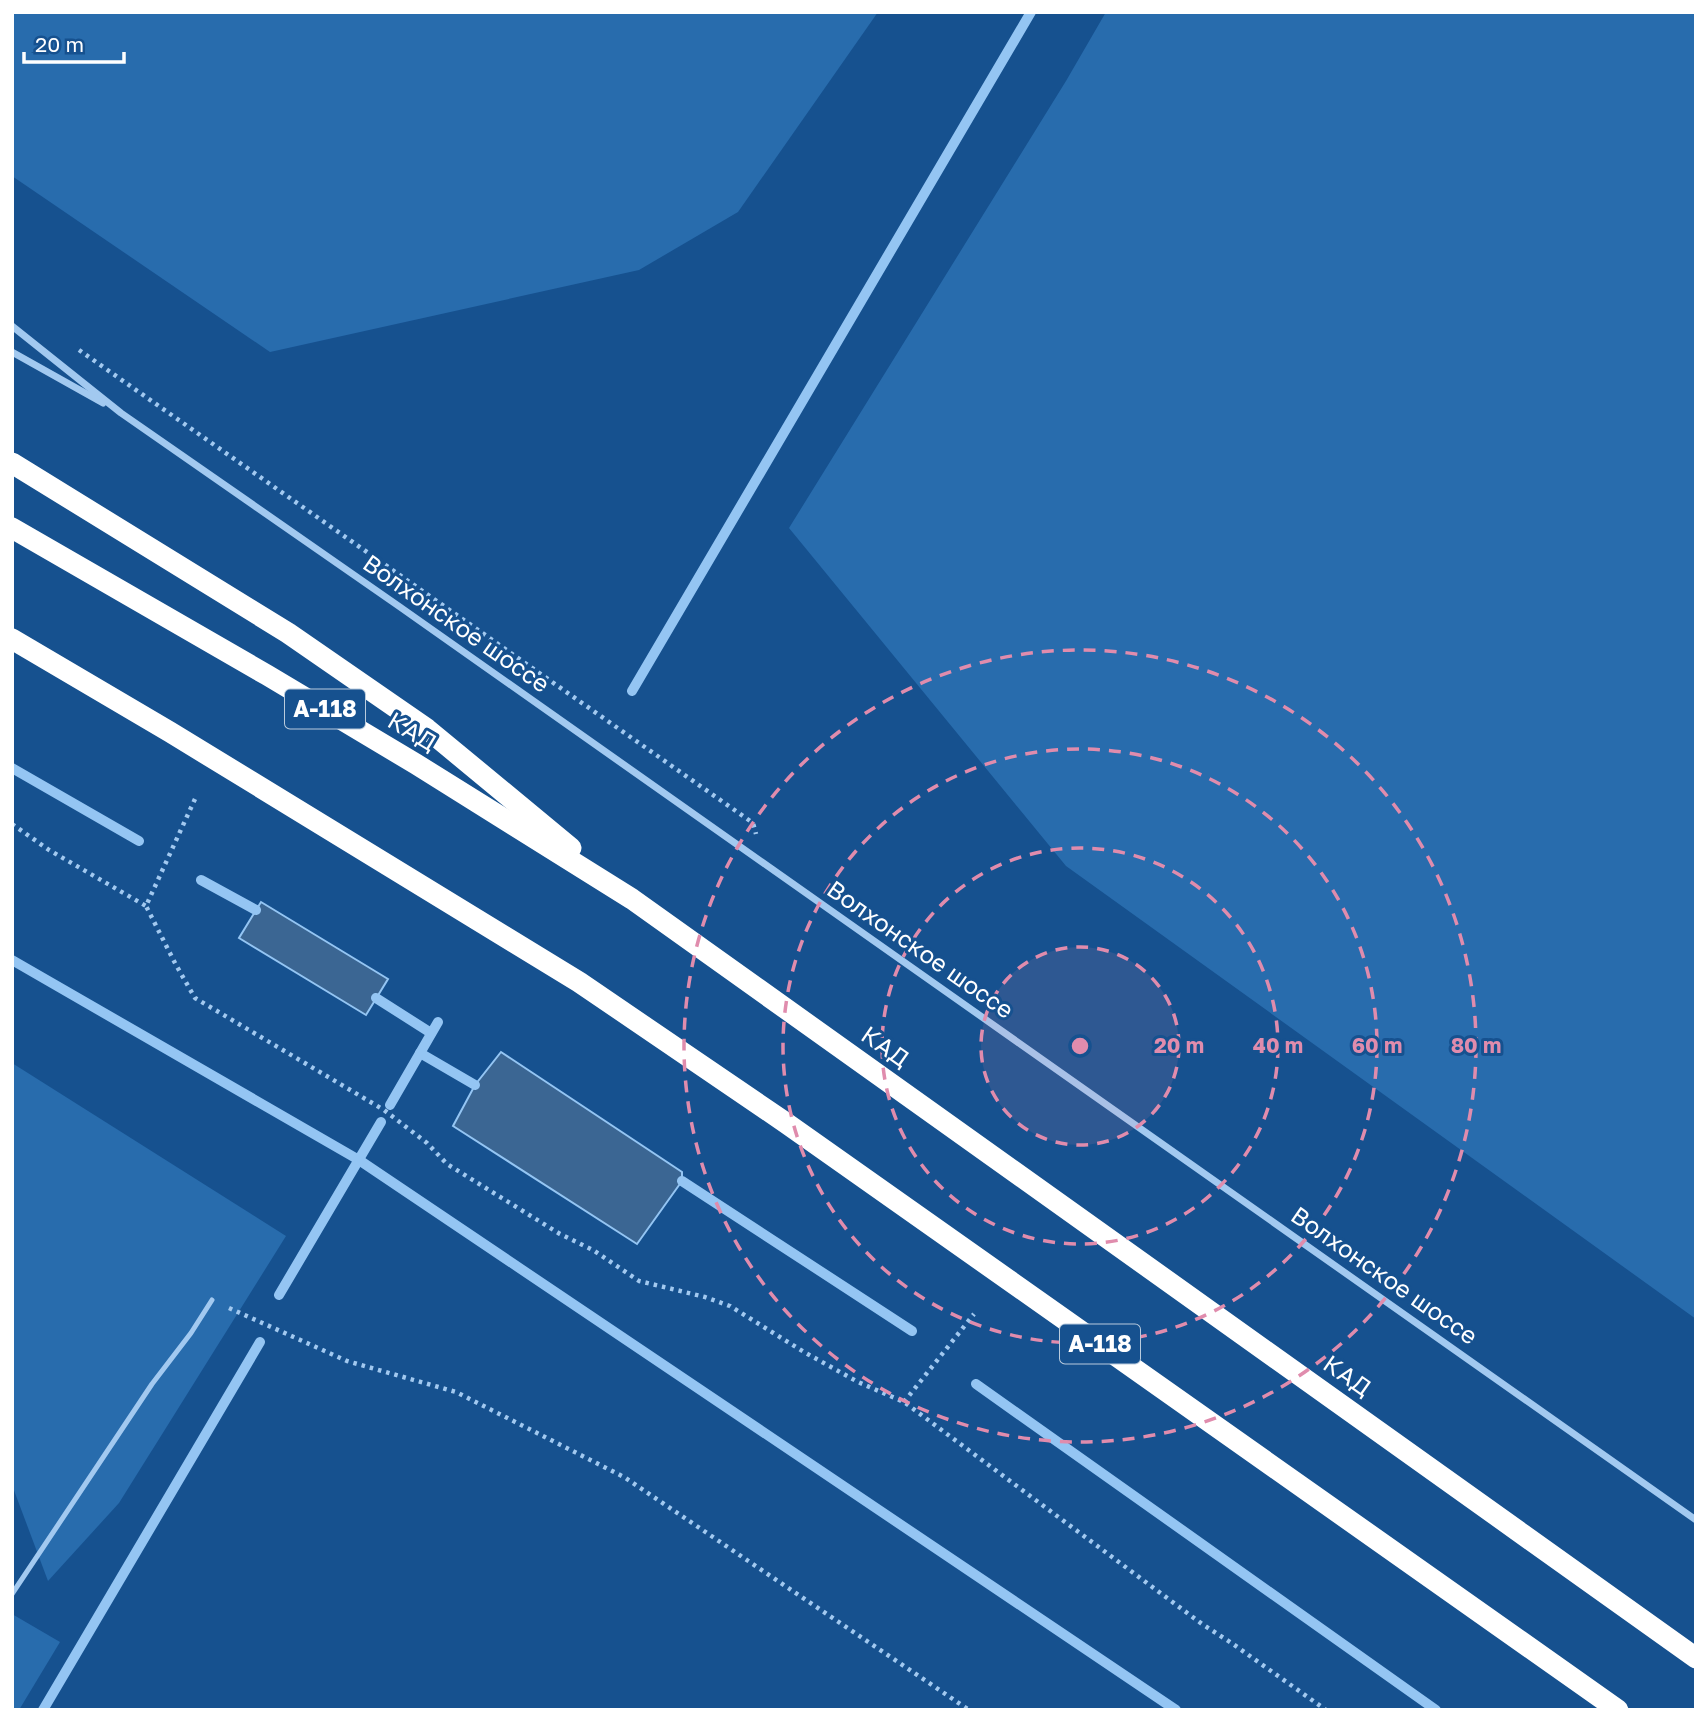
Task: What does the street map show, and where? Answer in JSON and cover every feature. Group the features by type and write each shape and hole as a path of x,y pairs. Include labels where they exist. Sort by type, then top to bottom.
{"highway":[{"path":"12,463 288,633 427,729 632,899"},
{"name":"КАД","path":"12,528 268,675 632,899 1696,1658"},
{"name":"А-118","path":"12,639 170,732 591,990 786,1123 1618,1710"}],"street":[{"name":"Волхонское шоссе","path":"12,326 121,413 1696,1520"},
{"name":"Волхонское шоссе","path":"12,352 121,413"}],"lane":[{"path":"12,1594 152,1384 212,1300"}],"path":[{"path":"69,343 753,823 762,862"},
{"path":"146,906 195,799"},
{"path":"12,824 49,850 146,906 195,998 384,1110 427,1143 447,1164 560,1234 593,1250 639,1281 705,1297 730,1307 858,1382 904,1402 1202,1624 1326,1710"},
{"path":"212,1300 347,1360 456,1392 624,1477 970,1710"},
{"path":"904,1402 974,1314"}],"shaded area":[{"path":"12,12 878,12 738,212 639,270 270,352 12,176"},
{"path":"1106,12 1696,12 1696,1319 1066,866 789,528"},
{"path":"261,902 388,979 366,1015 239,938"},
{"path":"501,1052 682,1172 682,1181 637,1244 453,1126 475,1085"},
{"path":"12,1063 286,1236 119,1503 48,1581 12,1485"},
{"path":"12,1614 60,1642 19,1710 12,1710"}],"waterway":[{"path":"632,691 1031,12"},
{"path":"12,768 139,841"},
{"path":"201,880 256,910"},
{"path":"12,960 359,1160 1176,1710"},
{"path":"376,998 431,1033"},
{"path":"390,1105 438,1022"},
{"path":"420,1053 475,1085"},
{"path":"279,1295 381,1122"},
{"path":"682,1181 912,1331"},
{"path":"43,1710 260,1342"},
{"path":"976,1384 1436,1710"}]}
